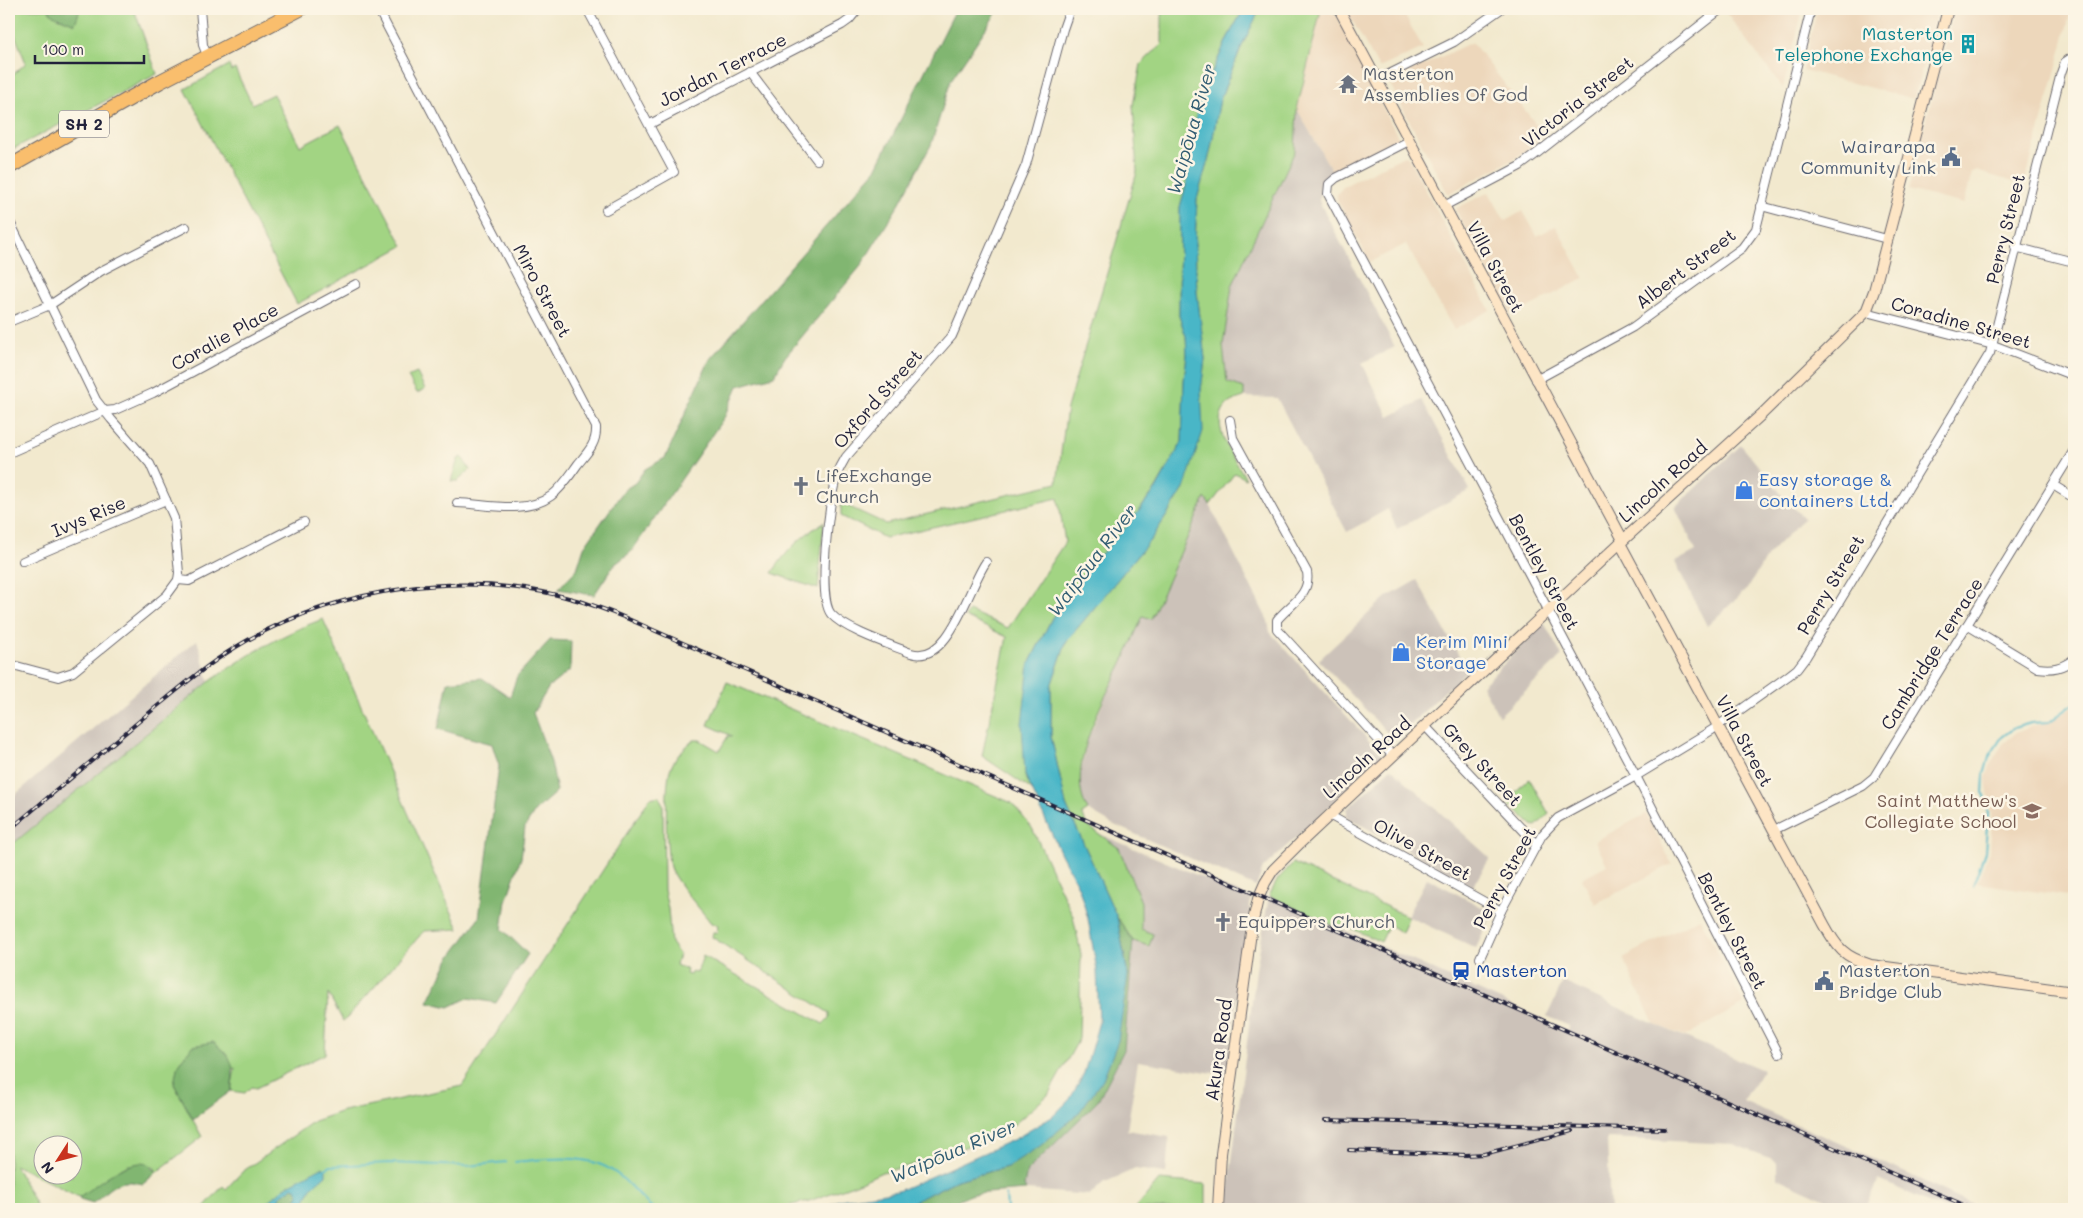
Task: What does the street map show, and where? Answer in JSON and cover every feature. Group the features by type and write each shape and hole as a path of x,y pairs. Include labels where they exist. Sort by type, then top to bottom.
{"highway":[{"name":"SH 2","path":"9,166 158,82 208,58 300,9"}],"street":[{"path":"200,9 203,45 208,58"},
{"name":"Miro Street","path":"378,9 596,428 596,436 592,446 559,489 550,497 540,502 512,508 484,504 457,504"},
{"path":"587,9 674,172 606,210"},
{"name":"Jordan Terrace","path":"650,124 842,25 858,9"},
{"name":"Oxford Street","path":"986,562 978,574 949,635 940,646 928,654 918,656 911,654 842,623 831,614 825,604 824,590 829,515 838,470 846,457 952,336 1026,165 1070,9"},
{"name":"Villa Street","path":"1339,9 1718,726 1824,924 1842,952 1854,960 1871,966 2074,992"},
{"path":"1377,80 1454,42 1501,9"},
{"name":"Victoria Street","path":"1444,206 1520,166 1721,9"},
{"name":"Albert Street","path":"1536,380 1633,327 1742,248 1756,229 1811,9"},
{"name":"Lincoln Road","path":"1259,896 1273,870 1329,815 1761,415 1866,312 1874,291 1948,9"},
{"name":"Perry Street","path":"1480,958 1501,911 1542,835 1558,818 1636,776 1718,726 1797,669 1806,657 1904,492 1987,359 1993,345 2016,247 2063,66 2068,58 2074,56"},
{"path":"750,72 817,160"},
{"name":"Bentley Street","path":"1409,142 1336,178 1329,184 1328,194 1636,776 1779,1054"},
{"path":"1761,206 1887,239"},
{"path":"9,220 96,400 146,457 176,525 178,580 167,594 74,672 58,677 9,664"},
{"path":"9,322 50,305 92,276 186,227"},
{"path":"2016,247 2074,262"},
{"name":"Coralie Place","path":"9,453 105,411 115,410 153,394 356,284"},
{"name":"Coradine Street","path":"1866,312 1993,345 2074,376"},
{"path":"1230,420 1233,438 1307,572 1308,582 1305,591 1277,620 1277,629 1393,756"},
{"name":"Cambridge Terrace","path":"1774,830 1863,786 1874,777 2074,450"},
{"path":"2053,485 2074,498"},
{"name":"Ivys Rise","path":"22,561 166,500"},
{"path":"178,580 190,581 304,522"},
{"path":"1967,625 2038,668 2052,670 2065,665 2074,658"},
{"name":"Grey Street","path":"1426,727 1537,845"},
{"name":"Olive Street","path":"1329,815 1501,911"},
{"name":"Akura Road","path":"1218,1209 1224,1135 1252,925 1259,896"}],"shaded area":[{"path":"1346,9 1417,9 1405,16 1423,48 1379,68"},
{"path":"1732,9 1803,9 1783,88 1726,13"},
{"path":"1817,9 1938,9 1914,99 1803,70"},
{"path":"1955,9 2071,10 2024,185 1976,171 1972,173 1964,204 1908,190"},
{"path":"1327,11 1337,16 1399,139 1333,173 1297,109 1320,14"},
{"path":"1472,42 1545,136 1514,159 1448,194 1389,82"},
{"path":"1297,109 1333,173 1321,183 1319,201 1395,347 1362,363 1389,417 1422,400 1470,490 1397,529 1388,509 1347,532 1277,398 1244,397 1244,388 1227,383 1223,345 1232,286 1295,151"},
{"path":"1404,156 1408,157 1490,310 1454,330 1406,244 1370,262 1337,200 1337,194 1344,186"},
{"path":"1489,192 1505,221 1523,211 1537,236 1556,226 1584,278 1512,316 1455,209"},
{"path":"1741,445 1787,501 1804,518 1767,556 1747,589 1707,626 1675,562 1696,551 1675,507"},
{"path":"1206,497 1268,621 1270,632 1383,756 1263,868 1256,887 1112,824 1088,810 1083,802 1080,791 1079,782 1087,742 1110,686 1143,616 1151,619"},
{"path":"1417,580 1467,670 1394,740 1319,660 1384,599"},
{"path":"1544,623 1562,656 1499,716 1482,686"},
{"path":"197,640 209,682 9,847 9,800"},
{"name":"Saint Matthew's Collegiate School","path":"2074,707 2074,897 1977,883 1990,849 1992,821 1986,778 1992,761 2003,744 2016,733 2050,722"},
{"path":"1391,768 1490,858 1473,886 1347,817 1347,809"},
{"path":"1646,814 1672,864 1595,904 1582,878 1607,865 1595,841"},
{"path":"1095,832 1251,898 1226,1075 1138,1061 1127,1130 1169,1137 1166,1173 1135,1169 1103,1183 1090,1195 1026,1190 1024,1187 1027,1171 1098,1101 1124,1050 1133,941 1149,946 1153,934 1141,929 1141,902 1119,849"},
{"path":"1427,878 1493,913 1476,948 1407,916"},
{"path":"1269,896 1567,1030 1569,1026 1547,1016 1563,982 1654,1024 1763,1070 1743,1101 1983,1209 1944,1209 1879,1180 1865,1209 1846,1209 1777,1178 1777,1163 1770,1158 1733,1144 1607,1138 1610,1209 1229,1209 1230,1177 1256,970"},
{"path":"1700,918 1744,1004 1685,1036 1654,1024 1623,958"}],"green space":[{"path":"9,9 134,9 157,74 9,151 9,78 26,63 9,20"},
{"path":"48,9 80,9 75,24 53,15"},
{"path":"956,9 999,9 951,80 931,145 898,206 860,267 785,357 774,376 738,386 725,416 631,552 614,565 594,595 558,589 577,569 584,547 624,490 635,483 645,469 665,458 710,359 876,169"},
{"path":"1162,9 1244,9 1228,37 1198,103 1187,182 1180,207 1179,316 1186,336 1187,355 1184,381 1182,442 1156,488 1128,525 1093,563 1052,618 1029,664 1025,775 1032,790 982,756 1007,637 965,617 969,611 1008,628 1065,542 1058,498 885,538 841,516 841,503 886,524 1057,483 1067,408 1137,172 1133,105 1141,64 1162,44"},
{"path":"1260,9 1319,9 1320,14 1297,109 1295,151 1232,286 1223,345 1227,382 1244,388 1244,397 1232,401 1226,406 1221,414 1220,423 1226,443 1246,479 1235,473 1210,505 1205,498 1151,619 1143,616 1094,722 1082,760 1080,778 1082,795 1088,810 1082,814 1088,826 1119,848 1141,902 1141,929 1153,934 1149,946 1133,941 1117,917 1066,805 1051,736 1051,686 1066,642 1152,538 1184,489 1205,359 1197,292 1195,243 1197,199 1210,153 1220,99 1241,48"},
{"path":"229,65 231,71 235,69 252,104 273,94 300,146 340,125 403,246 297,304 185,89"},
{"path":"417,373 425,389 417,393 408,377"},
{"path":"462,457 470,470 458,481 451,481 458,459"},
{"path":"824,522 818,589 772,573 795,544"},
{"path":"323,619 459,929 424,931 343,1021 328,993 325,1054 256,1088 251,1087 245,1093 231,1091 235,1068 174,1084 202,1137 157,1172 154,1167 128,1165 79,1197 57,1186 82,1186 82,1136 32,1136 32,1174 15,1165 38,1209 9,1209 9,847 209,682 264,646"},
{"path":"550,640 571,641 570,670 549,687 533,713 551,762 557,791 535,811 525,827 521,858 506,901 502,929 528,954 496,1003 468,998 449,1007 428,1002 449,959 479,918 499,766 492,744 438,729 448,682 482,678 510,697 517,676"},
{"path":"727,682 1012,803 1032,828 1073,916 1081,954 1079,1039 1048,1095 1003,1134 909,1166 882,1172 856,1184 809,1201 787,1206 789,1209 202,1209 223,1186 226,1189 242,1172 314,1121 343,1111 462,1086 650,798 659,796 663,805 664,890 671,943 679,954 676,965 687,970 686,974 690,975 692,971 697,973 703,956 823,1024 829,1018 829,1013 712,937 713,932 717,933 718,925 711,923 684,890 671,870 666,821 670,770 680,754 694,740 700,740 719,751 728,736 732,736 708,725"},
{"path":"1529,778 1549,814 1536,826 1532,825 1507,801"},
{"path":"1293,863 1407,916 1408,918 1402,933 1389,925 1381,942 1346,926 1343,930 1269,896 1278,879"},
{"path":"1117,917 1133,941 1124,1050 1098,1101 1027,1171 1024,1186 1026,1190 973,1194 938,1209 899,1209 957,1180 1007,1167 1078,1114 1128,975"},
{"path":"213,1042 225,1053 231,1063 233,1075 231,1091 193,1119 174,1084 177,1068 193,1046"},
{"path":"140,1163 148,1164 157,1172 143,1184 134,1182 120,1183 93,1203 80,1199 79,1197 116,1172"},
{"path":"1159,1180 1206,1184 1206,1209 1135,1209"},
{"path":"293,1187 296,1188 299,1194 298,1197 291,1205 283,1207 279,1197"}],"water":[{"path":"1244,9 1260,9 1241,48 1220,99 1210,153 1197,199 1195,243 1197,292 1205,359 1201,390 1203,431 1184,489 1152,538 1066,642 1051,686 1051,736 1066,805 1117,917 1128,975 1118,1041 1103,1079 1078,1114 1040,1146 1007,1167 957,1180 899,1209 821,1209 839,1200 898,1191 1015,1139 1052,1117 1070,1099 1084,1073 1099,1022 1097,971 1088,919 1079,888 1061,854 1025,775 1022,724 1029,664 1052,618 1093,563 1128,525 1156,489 1182,442 1184,381 1187,355 1186,336 1179,316 1180,207 1187,182 1198,103 1228,37"},
{"path":"322,1167 326,1169 326,1175 311,1188 304,1203 297,1209 259,1209 288,1185","holes":["293,1187 296,1188 299,1194 297,1199 293,1204 282,1207 279,1197"]}],"waterway":[{"path":"1973,886 1985,852 1988,813 1983,793 1984,775 1989,757 2002,737 2014,728 2031,723 2049,722 2074,704"},
{"path":"515,1162 555,1159 594,1162 617,1174 654,1209"},
{"path":"325,1169 331,1166 389,1163 467,1166 506,1162"},
{"path":"1006,1195 1007,1209"}],"railway":[{"path":"9,830 202,670 236,647 275,626 316,609 359,597 404,589 448,585 493,586 537,591 580,601 626,618 1973,1209"},
{"path":"1325,1120 1665,1129"},
{"path":"1349,1150 1466,1155 1484,1154 1572,1131"}],"place":[{"name":"Masterton Telephone Exchange","path":"1968,44"},
{"name":"Masterton Assemblies Of God","path":"1348,84"},
{"name":"Wairarapa Community Link","path":"1951,157"},
{"name":"LifeExchange Church","path":"801,486"},
{"name":"Easy storage & containers Ltd.","path":"1744,490"},
{"name":"Kerim Mini Storage","path":"1401,652"},
{"name":"Saint Matthew's Collegiate School","path":"2032,811"},
{"name":"Equippers Church","path":"1223,922"},
{"name":"Masterton","path":"1461,971"},
{"name":"Masterton Bridge Club","path":"1824,981"}],"water label":[{"name":"Waipōua River","path":"1191,129"},
{"name":"Waipōua River","path":"1092,560"},
{"name":"Waipōua River","path":"953,1151"}]}
